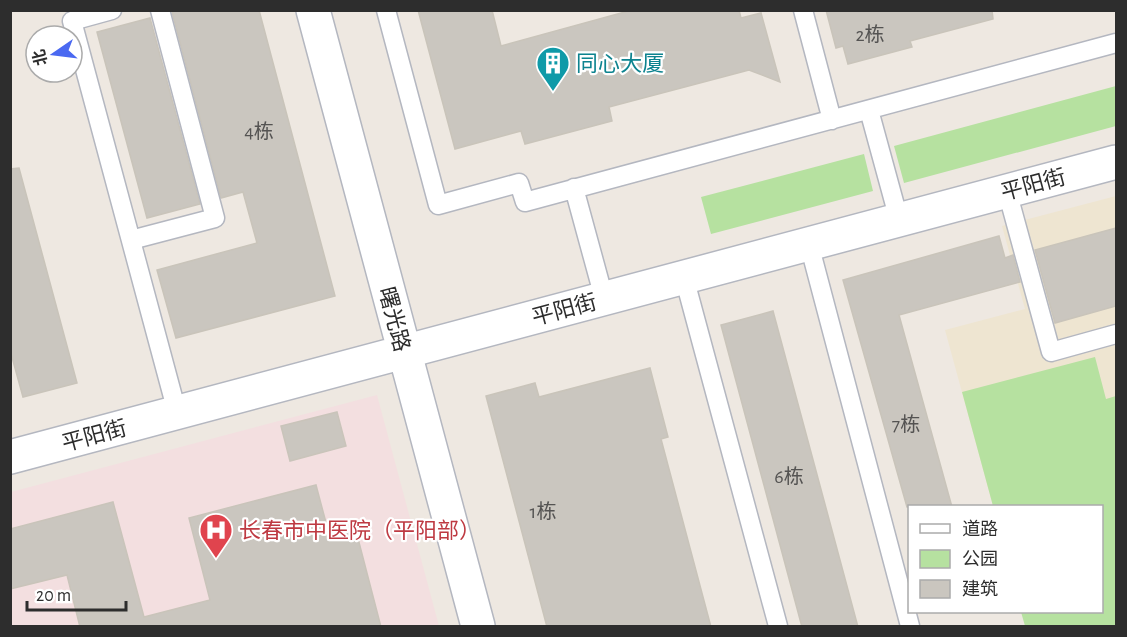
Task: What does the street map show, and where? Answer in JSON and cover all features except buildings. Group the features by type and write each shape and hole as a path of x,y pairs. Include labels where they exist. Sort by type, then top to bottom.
{"street":[{"name":"曙光路","path":"313,10 478,627"},
{"name":"平阳街","path":"10,457 1116,162"}],"lane":[{"path":"112,10 72,21 177,412"},
{"path":"131,240 215,218 160,10"},
{"path":"386,10 438,205 519,183 525,202 1116,44"},
{"path":"802,10 832,120"},
{"path":"869,110 899,220"},
{"path":"574,188 604,298"},
{"path":"1007,191 1051,352 1116,334"},
{"path":"809,244 910,627"},
{"path":"684,277 778,627"}],"shaded area":[{"path":"1116,196 1116,626 1103,613 1103,505 993,505 945,330 1025,309 1002,226"},
{"name":"长春市中医院（平阳部）","path":"377,395 439,626 11,626 11,492"}],"green space":[{"path":"1116,86 1116,126 904,183 894,146"},
{"path":"864,154 873,191 711,234 701,197"},
{"path":"1095,357 1106,399 1116,396 1116,626 1025,626 1021,613 1103,613 1103,505 993,505 962,392"}],"place":[{"name":"同心大厦","path":"553,92"},
{"name":"长春市中医院（平阳部）","path":"216,559"}]}
